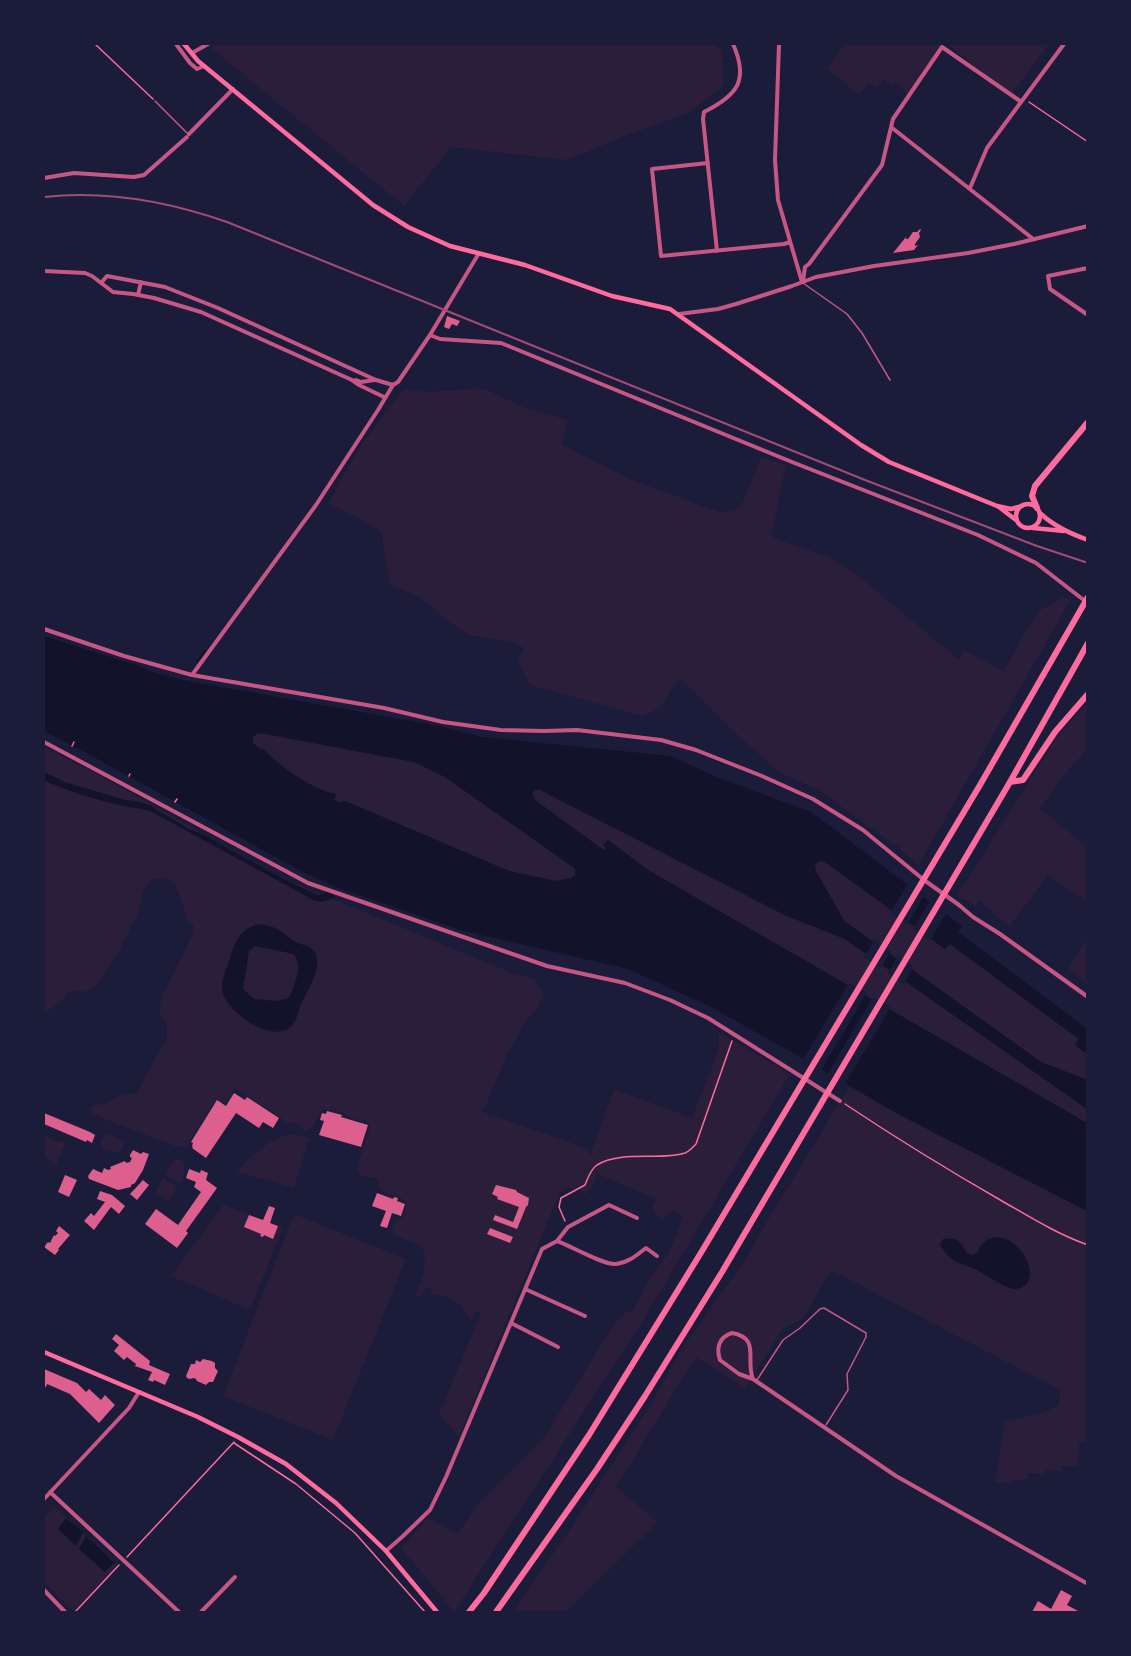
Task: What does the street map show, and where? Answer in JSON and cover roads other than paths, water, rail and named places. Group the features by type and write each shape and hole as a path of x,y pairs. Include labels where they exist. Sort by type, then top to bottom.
{"highway":[{"path":"1038,509 1032,496 1035,486 1088,422"},
{"path":"469,1612 622,1383 980,785 1088,597"},
{"path":"496,1612 597,1469 723,1272 1010,782 1088,644"},
{"path":"1010,782 1023,780 1055,732 1088,694"}],"main road":[{"path":"184,44 204,66 373,205 394,219 435,240 525,264 601,293 667,308 679,314 890,462 997,506 1011,508 1031,504 1046,518 1069,533"},
{"path":"997,506 1024,527 1050,529 1088,540"},
{"path":"1018,522 1017,513 1022,506"},
{"path":"1031,528 1040,521 1038,509"},
{"path":"44,1352 198,1417 286,1464 336,1503 386,1551 437,1612"}],"street":[{"path":"176,44 197,69 204,66"},
{"path":"191,54 208,44"},
{"path":"717,251 703,119 704,112 726,99 736,89 741,75 740,59 733,44"},
{"path":"779,44 775,160 778,200 803,283"},
{"path":"970,188 987,148 1064,44"},
{"path":"803,283 805,267 882,165 893,119 942,47 1022,100"},
{"path":"44,178 74,173 134,177 144,175 188,136 233,89"},
{"path":"891,127 1032,238"},
{"path":"708,163 652,169 660,256 790,242"},
{"path":"679,314 718,309 816,277 839,272 968,253 1088,226"},
{"path":"192,675 316,505 378,410 384,397 398,382 430,335 479,253"},
{"path":"1088,268 1048,276 1050,289 1088,315"},
{"path":"44,272 84,273 93,276 113,292 138,295 201,312 352,380 384,397"},
{"path":"101,283 107,276 165,287 218,308 376,380 393,385"},
{"path":"138,295 141,282"},
{"path":"430,335 440,339 495,342 510,346 993,542 1036,563 1088,603"},
{"path":"352,380 361,382 376,380"},
{"path":"44,629 124,656 192,675 384,708 443,722 501,730 567,729 676,743 762,776 813,800 863,830 973,917 1088,997"},
{"path":"44,742 308,883 547,966 625,982 670,1000 735,1034 840,1101"},
{"path":"386,1551 430,1510 451,1467 542,1249 557,1241 568,1227 609,1205 637,1218"},
{"path":"557,1241 601,1261 616,1264 631,1259 646,1248 657,1256"},
{"path":"525,1289 585,1316"},
{"path":"511,1323 558,1347"},
{"path":"754,1380 750,1367 748,1341 740,1335 732,1333 727,1335 718,1346 720,1360 739,1374 754,1380 915,1488 1088,1585"},
{"path":"44,1499 129,1408 139,1392"},
{"path":"50,1492 179,1612"},
{"path":"201,1612 235,1577"},
{"path":"44,1590 65,1612"}],"lane":[{"path":"155,101 188,136"},
{"path":"803,283 847,314 862,333 890,380"},
{"path":"754,1380 782,1341 822,1308 866,1333 847,1374 848,1390 824,1429"}],"waterway":[{"path":"197,662 206,650"}],"railway":[{"path":"44,197 91,195 137,199 182,208 227,222 865,480 1037,546 1088,563"}]}
